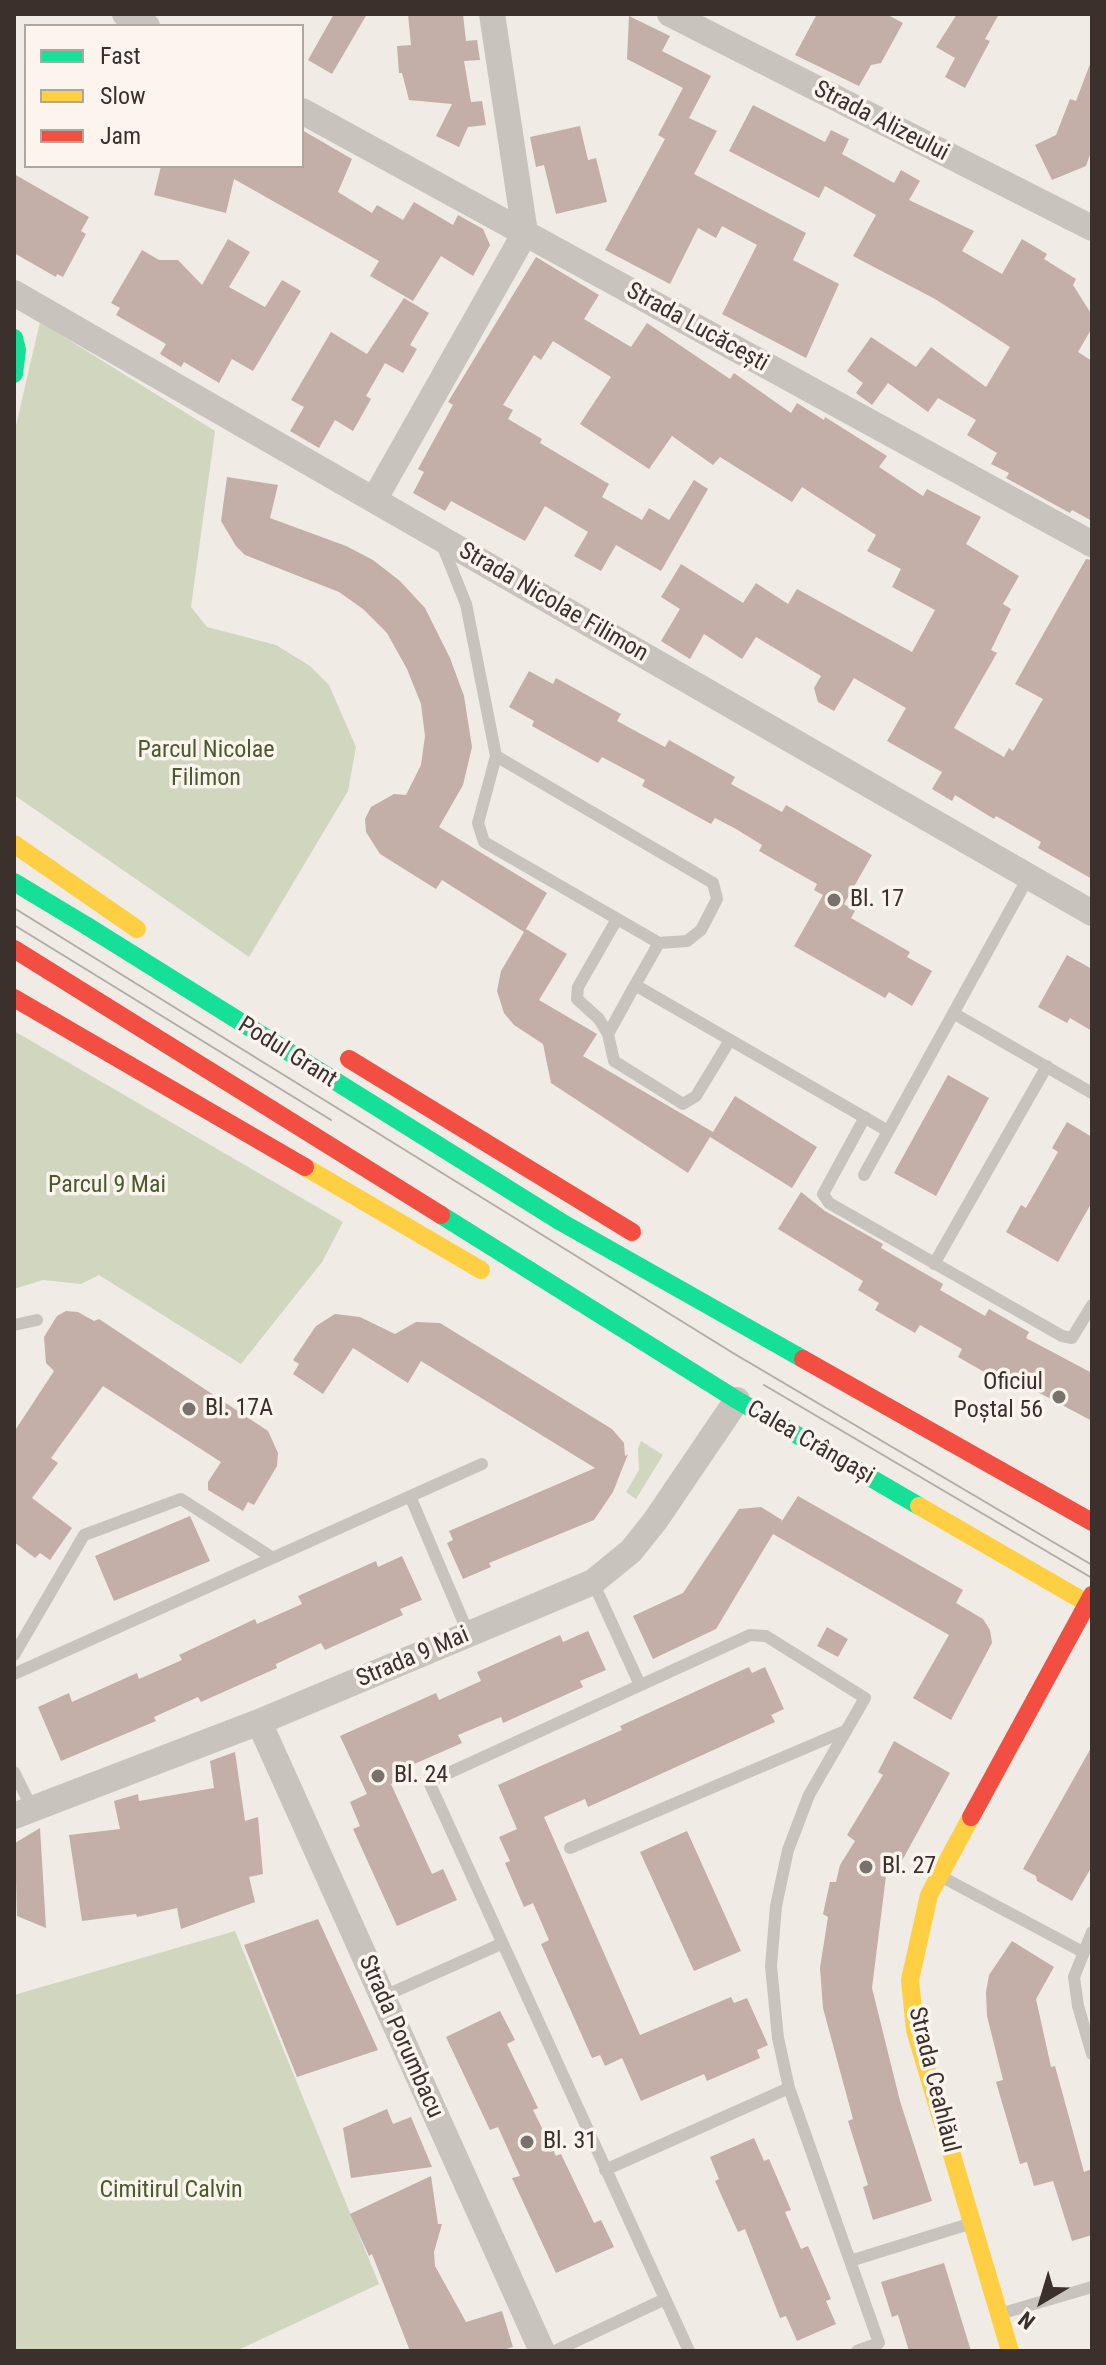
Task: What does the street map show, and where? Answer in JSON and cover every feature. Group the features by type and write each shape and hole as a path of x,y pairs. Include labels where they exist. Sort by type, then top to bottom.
{"main road":[{"path":"14,338 17,350 14,374"},
{"path":"14,844 147,936"},
{"name":"Podul Grant","path":"18,890 87,926 561,1222 764,1334"},
{"name":"Calea Crângași","path":"14,949 737,1400 1090,1602"},
{"path":"14,998 495,1278"},
{"path":"333,1049 642,1238"},
{"path":"718,1287 764,1334 1092,1522"},
{"path":"673,1383 698,1393 737,1400"},
{"name":"Strada Ceahlăul","path":"1010,2351 923,2058 912,2005 915,1939 939,1875 1090,1602"}],"street":[{"path":"125,14 143,24"},
{"path":"374,500 525,233 492,14"},
{"name":"Strada Alizeului","path":"670,14 1092,228"},
{"name":"Strada Lucăcești","path":"304,112 1092,544"},
{"name":"Strada Nicolae Filimon","path":"14,293 1092,913"},
{"name":"Strada 9 Mai","path":"23,1812 259,1722 593,1582 631,1551 655,1521 737,1400"},
{"name":"Strada Porumbacu","path":"259,1722 542,2351"}],"lane":[{"path":"438,537 455,568 466,604 496,756 478,823 478,833 484,842 659,943 687,941 701,930 717,899 713,883 496,756"},
{"path":"18,890 42,864"},
{"path":"864,1175 1029,876"},
{"path":"617,919 578,987 577,999 599,1019 608,1034 614,1061 683,1104 696,1096 730,1040"},
{"path":"608,1034 659,943"},
{"path":"635,985 888,1131"},
{"path":"953,1013 1092,1093"},
{"path":"934,1264 1047,1066"},
{"path":"865,1117 823,1194 829,1203 1062,1336 1072,1338 1092,1305"},
{"path":"14,1325 37,1320"},
{"path":"14,1674 482,1464"},
{"path":"410,1496 469,1635"},
{"path":"14,1655 84,1535 98,1529 181,1499 273,1558"},
{"path":"593,1582 640,1685"},
{"path":"689,2351 429,1782 750,1635 766,1636 865,1698 798,1820 776,1906 771,1966 778,2038 789,2088 879,2343 857,2351"},
{"path":"570,1848 845,1731"},
{"path":"14,1772 23,1812"},
{"path":"939,1875 1081,1951"},
{"path":"1092,1932 1081,1951 1074,1977 1078,2006 1092,2054"},
{"path":"382,1997 501,1944"},
{"path":"605,2170 789,2088"},
{"path":"850,2261 972,2223"},
{"path":"1000,2313 1092,2287"},
{"path":"555,2351 665,2299"}],"green space":[{"name":"Parcul Nicolae Filimon","path":"40,322 215,431 191,607 207,627 276,645 310,666 329,685 356,747 348,791 249,957 14,795 14,434"},
{"name":"Parcul 9 Mai","path":"14,1031 343,1222 322,1262 241,1364 99,1275 81,1284 43,1280 14,1289"},
{"path":"641,1441 663,1455 636,1499 626,1492 639,1470 638,1449"},
{"name":"Cimitirul Calvin","path":"235,1931 379,2284 236,2351 14,2351 14,1995"}],"building":[{"path":"334,14 367,14 332,74 308,60"},
{"path":"408,14 463,14 466,41 477,40 480,60 464,61 471,102 482,101 486,125 468,127 459,147 436,136 452,104 409,100 402,73 399,73 397,46 411,45"},
{"path":"817,14 886,14 903,23 881,63 871,65 859,86 795,55"},
{"path":"957,14 999,14 985,39 990,41 965,88 945,77 955,58 936,47"},
{"path":"629,16 670,36 662,51 711,76 689,118 717,131 694,174 806,233 793,260 839,284 806,358 722,314 757,245 722,226 716,238 698,228 670,284 605,250 665,139 658,135 683,88 627,59"},
{"path":"1090,64 1092,149 1086,166 1052,180 1035,145 1056,135 1070,99 1076,101"},
{"path":"753,105 825,142 831,130 849,139 842,154 894,183 901,170 920,181 909,200 974,231 962,251 1002,274 1022,239 1047,254 1044,259 1076,279 1073,285 1092,315 1092,328 1078,352 1092,361 1092,521 1072,510 1070,513 1006,478 1009,473 991,464 997,453 967,435 976,420 938,398 928,412 888,383 872,405 856,393 863,383 847,371 871,337 916,367 931,347 986,387 1010,347 935,299 853,256 876,215 825,186 819,198 729,151"},
{"path":"580,126 588,160 596,158 607,202 556,214 544,165 536,167 530,137"},
{"path":"304,131 352,159 338,192 372,213 377,205 403,220 414,202 453,225 458,215 483,229 490,245 473,276 441,256 413,301 370,276 379,261 234,179 226,213 154,195 161,168 304,168"},
{"path":"14,174 89,217 81,231 86,234 63,277 57,274 56,277 14,253"},
{"path":"228,239 250,252 229,287 265,307 282,280 301,291 253,371 232,359 219,383 184,362 181,367 160,354 166,344 116,315 120,308 111,303 142,250 159,260 178,260 202,285"},
{"path":"536,257 599,295 584,319 631,347 647,323 730,379 734,373 791,413 797,403 824,420 825,417 887,456 879,467 923,496 927,489 981,517 966,544 1019,576 1003,604 1011,609 991,650 997,653 954,728 1004,757 1009,748 1013,751 1043,699 1015,684 1086,559 1092,560 1092,879 1038,848 1041,842 996,816 994,819 955,795 952,801 932,789 942,772 887,741 906,708 854,678 834,711 818,702 814,688 821,676 756,637 742,659 704,634 690,659 661,641 680,609 661,597 681,564 743,603 756,583 788,604 797,589 912,652 935,610 892,587 901,569 867,551 876,535 802,487 792,502 720,457 713,465 672,436 649,469 580,424 611,377 553,341 541,360 534,355 503,405 513,410 508,419 542,439 540,443 609,484 602,497 642,520 649,508 669,520 694,480 708,489 661,571 616,545 601,571 574,556 588,532 545,506 525,541 451,501 445,511 413,493 424,472 418,469 453,405 448,402"},
{"path":"404,298 429,313 410,345 417,349 403,373 385,363 366,396 371,399 353,431 335,420 319,448 290,431 304,407 291,400 331,332 367,354"},
{"path":"227,477 278,485 270,518 346,546 373,560 400,581 425,608 450,658 464,696 472,747 463,785 439,827 547,893 526,929 567,954 539,1000 597,1034 583,1056 713,1132 735,1096 817,1147 792,1188 710,1137 688,1173 551,1083 543,1044 514,1025 504,1013 497,991 501,971 524,932 442,880 436,889 380,854 366,832 365,819 371,807 394,794 406,795 421,765 425,736 421,704 407,669 387,633 363,609 339,592 245,555 236,546 221,521"},
{"path":"529,671 553,684 556,678 621,714 617,721 665,747 669,740 735,777 731,784 782,812 786,805 872,855 844,904 855,911 851,918 910,952 907,957 932,971 912,1006 889,992 885,998 794,946 823,895 814,890 817,884 759,851 762,845 736,829 715,818 711,824 642,786 645,780 602,757 598,763 532,726 534,721 509,707"},
{"path":"1067,955 1092,969 1092,1031 1070,1018 1067,1023 1038,1007"},
{"path":"948,1075 989,1098 936,1196 894,1173"},
{"path":"1067,1122 1092,1137 1092,1202 1058,1262 1006,1232 1021,1205 1026,1208 1058,1152 1052,1148"},
{"path":"801,1192 825,1211 883,1244 881,1248 943,1284 940,1290 985,1316 989,1309 1029,1332 1026,1338 1092,1373 1092,1421 1004,1374 1000,1381 958,1357 962,1349 920,1325 915,1333 875,1310 879,1303 858,1290 863,1281 778,1229"},
{"name":"Bl. 17A","path":"66,1311 78,1312 94,1321 99,1319 268,1431 278,1453 277,1466 254,1505 248,1502 243,1511 208,1490 208,1482 221,1462 103,1386 51,1458 58,1463 32,1498 72,1528 50,1560 40,1553 35,1558 14,1542 14,1432 54,1371 46,1363 44,1337 57,1316"},
{"path":"335,1314 360,1317 395,1334 416,1322 440,1323 612,1429 624,1443 625,1456 628,1454 613,1492 594,1520 489,1563 491,1567 463,1579 447,1543 453,1540 449,1531 595,1468 421,1361 408,1383 353,1348 323,1394 293,1374 299,1364 293,1360 316,1326"},
{"path":"798,1496 963,1590 956,1603 983,1619 990,1630 992,1643 951,1720 913,1698 949,1635 773,1534 716,1629 653,1659 633,1616 683,1593 739,1509 761,1507 782,1520 780,1524"},
{"path":"190,1516 210,1561 114,1601 95,1556"},
{"path":"402,1556 422,1600 400,1609 403,1615 325,1650 321,1643 276,1664 277,1668 201,1702 198,1697 154,1717 156,1721 61,1761 38,1707 69,1693 72,1702 137,1673 139,1679 182,1660 179,1655 255,1619 257,1624 302,1604 298,1596 376,1561 378,1567"},
{"path":"827,1627 848,1639 838,1657 817,1646"},
{"name":"Bl. 24","path":"588,1631 606,1670 580,1681 583,1687 503,1723 501,1717 458,1735 462,1743 396,1772 400,1780 391,1784 432,1874 443,1869 457,1900 397,1926 353,1829 360,1826 350,1802 367,1794 340,1736 436,1693 439,1700 481,1681 477,1672 560,1635 563,1642"},
{"path":"749,1667 752,1673 765,1667 784,1709 771,1715 775,1722 588,1807 585,1799 544,1817 640,2035 731,1997 734,2003 747,1998 768,2045 757,2050 760,2058 707,2081 704,2074 641,2101 622,2058 605,2066 600,2055 592,2058 541,1944 549,1940 533,1903 524,1907 505,1863 510,1861 499,1837 517,1829 498,1785 622,1730 620,1726"},
{"path":"894,1741 950,1773 898,1868 888,1860 872,1988 900,2101 932,2201 873,2220 863,2187 868,2185 848,2121 853,2119 823,2008 820,1968 828,1917 823,1914 830,1882 836,1882 840,1865 855,1841 847,1835 883,1775 878,1772"},
{"path":"1092,1746 1092,1866 1072,1901 1023,1869"},
{"path":"235,1752 245,1821 258,1817 263,1874 249,1877 255,1902 181,1929 177,1908 137,1917 136,1914 82,1921 69,1835 120,1829 114,1801 138,1794 139,1801 214,1788 210,1761"},
{"path":"40,1828 46,1928 17,1916 15,1843"},
{"path":"687,1831 741,1951 694,1971 640,1852"},
{"path":"318,1919 378,2050 297,2077 244,1945"},
{"path":"1012,1941 1054,1967 1036,1999 1051,2067 1055,2066 1084,2172 1092,2169 1092,2235 1072,2241 1053,2181 1034,2186 1027,2162 1020,2164 996,2082 1003,2080 987,2016 986,1992 989,1975"},
{"name":"Bl. 31","path":"500,2011 515,2040 507,2044 538,2108 533,2110 556,2156 561,2154 594,2223 601,2220 614,2247 556,2273 512,2178 520,2176 498,2127 490,2130 446,2037"},
{"path":"387,2109 393,2124 411,2117 432,2167 351,2178 343,2128"},
{"path":"754,2138 764,2161 769,2159 791,2210 785,2212 801,2249 808,2246 831,2299 826,2301 836,2324 797,2341 786,2316 780,2318 745,2229 738,2232 715,2181 719,2179 710,2157"},
{"path":"431,2176 438,2224 442,2224 434,2252 435,2266 466,2322 502,2311 513,2347 499,2351 410,2351 372,2254 369,2256 350,2214"},
{"path":"944,2263 971,2351 909,2351 898,2315 892,2317 881,2282"}],"tram line":[{"path":"14,908 733,1353 1092,1565"},
{"path":"14,925 331,1120"},
{"path":"764,1385 1092,1578"}],"traffic: fast":[{"path":"14,338 17,350 14,374"},
{"path":"14,882 87,926"},
{"path":"87,926 561,1222 803,1359"},
{"path":"441,1215 737,1400 919,1506"}],"traffic: slow":[{"path":"14,844 137,929"},
{"path":"305,1167 481,1270"},
{"path":"919,1506 1092,1606"},
{"path":"971,1817 929,1895 910,1980 915,2030 1010,2351"}],"traffic: jam":[{"path":"14,949 441,1215"},
{"path":"14,998 305,1167"},
{"path":"349,1059 632,1232"},
{"path":"803,1359 1092,1522"},
{"path":"971,1817 1092,1595"}],"place":[{"name":"Bl. 17","path":"834,900"},
{"name":"Oficiul Poștal 56","path":"1059,1397"},
{"name":"Bl. 17A","path":"189,1409"},
{"name":"Bl. 24","path":"378,1776"},
{"name":"Bl. 27","path":"866,1867"},
{"name":"Bl. 31","path":"527,2142"}]}
